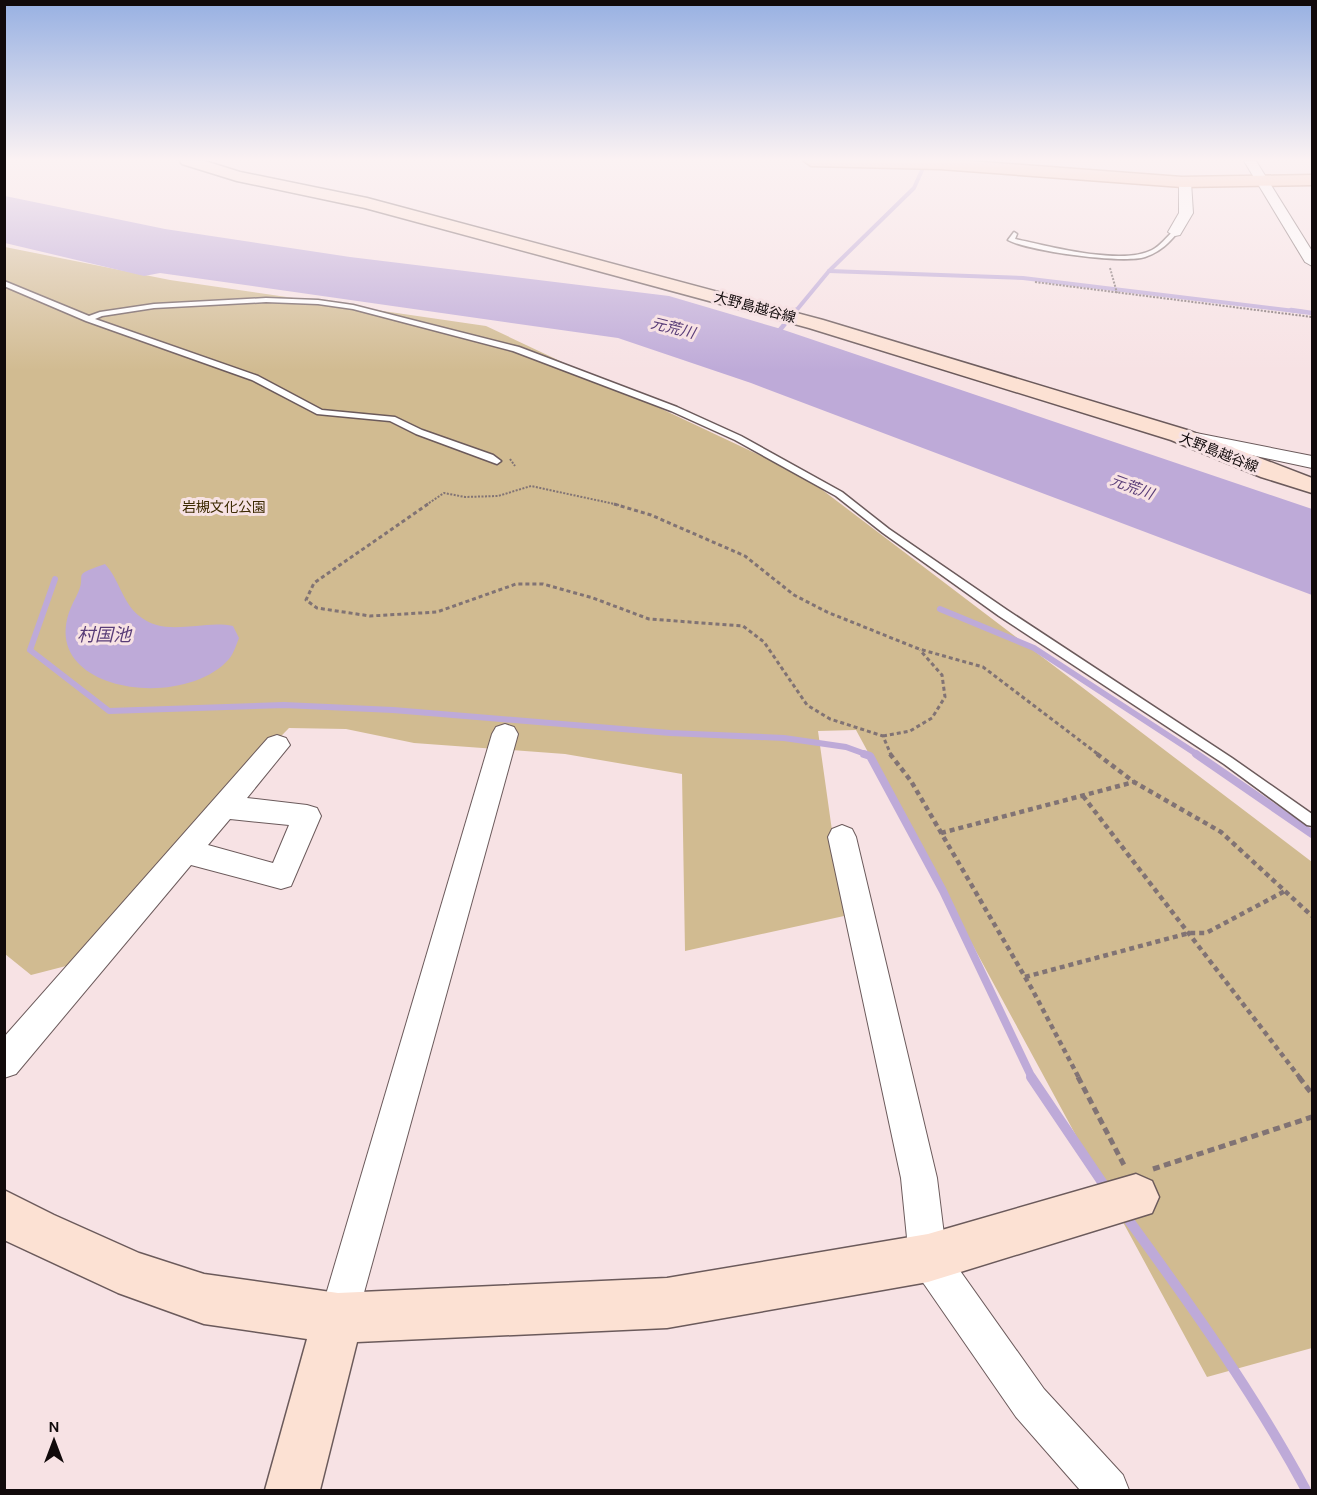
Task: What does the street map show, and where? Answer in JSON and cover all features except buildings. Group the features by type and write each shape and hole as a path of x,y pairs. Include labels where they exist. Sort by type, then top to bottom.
{"main road":[{"name":"大野島越谷線","path":"472,231 744,303 1179,435 1270,472 1312,486"},
{"path":"8,1222 37,1232 135,1276 204,1299 338,1318 668,1303 927,1258 1136,1182"},
{"path":"292,1491 338,1318"}],"street":[{"path":"1293,231 1312,262"},
{"path":"1179,435 1312,462"},
{"path":"338,1318 505,734"},
{"path":"4,1062 278,745"},
{"path":"184,851 281,877 307,816 223,807"},
{"path":"842,837 918,1178 927,1258 1030,1403 1108,1491"}],"lane":[{"path":"1014,234 1011,240 1107,256 1140,257 1155,251 1175,232"},
{"path":"4,283 89,319 255,378 320,412 392,419 419,432 490,456 497,461"},
{"path":"89,319 100,314 154,306 266,300 318,302 353,307 516,348 674,408 738,438 839,494 886,531 993,606 1228,761 1312,820"}],"path":[{"path":"1107,256 1117,293"},
{"path":"1035,282 1312,317"},
{"path":"919,649 942,675 945,697 932,718 910,731 883,736 830,719 807,705 764,642 743,627 649,619 593,598 543,584 516,584 437,612 370,616 317,608 306,600 314,583 444,493 465,497 498,496 531,486 610,503 651,515 745,556 794,595 827,612 919,649 983,667 1134,782 1221,832 1312,916"},
{"path":"883,736 888,751 911,781 1025,977 1136,1182 1312,1117"},
{"path":"941,832 1134,782"},
{"path":"1083,796 1312,1094"},
{"path":"1025,977 1189,933 1206,933 1285,891"}],"green space":[{"name":"岩槻文化公園","path":"5,247 170,280 486,326 804,476 1312,862 1312,1348 1207,1377 856,730 818,731 844,916 685,951 682,774 565,754 414,743 346,729 289,728 195,824 66,966 31,975 5,954"}],"water":[{"name":"元荒川","path":"5,231 177,231 350,257 669,296 781,329 1312,509 1312,595 751,383 618,338 160,273 144,276 5,243"},
{"name":"村国池","path":"105,564 133,609 149,622 172,627 233,626 239,638 229,659 207,676 178,686 146,688 115,684 89,672 71,654 66,629 83,574"}],"waterway":[{"path":"829,271 870,231"},
{"path":"795,312 829,271"},
{"path":"829,271 1023,278 1303,312"},
{"path":"775,336 796,310"},
{"path":"1291,310 1312,313"},
{"path":"55,579 30,650 109,711 284,705 393,710 670,733 784,738 846,747 868,755"},
{"path":"940,609 1034,648 1198,755"},
{"path":"864,754 870,756 943,891 1032,1078"},
{"path":"1196,754 1312,834"},
{"path":"1031,1077 1108,1191"},
{"path":"1125,1215 1243,1384 1306,1490"}]}
